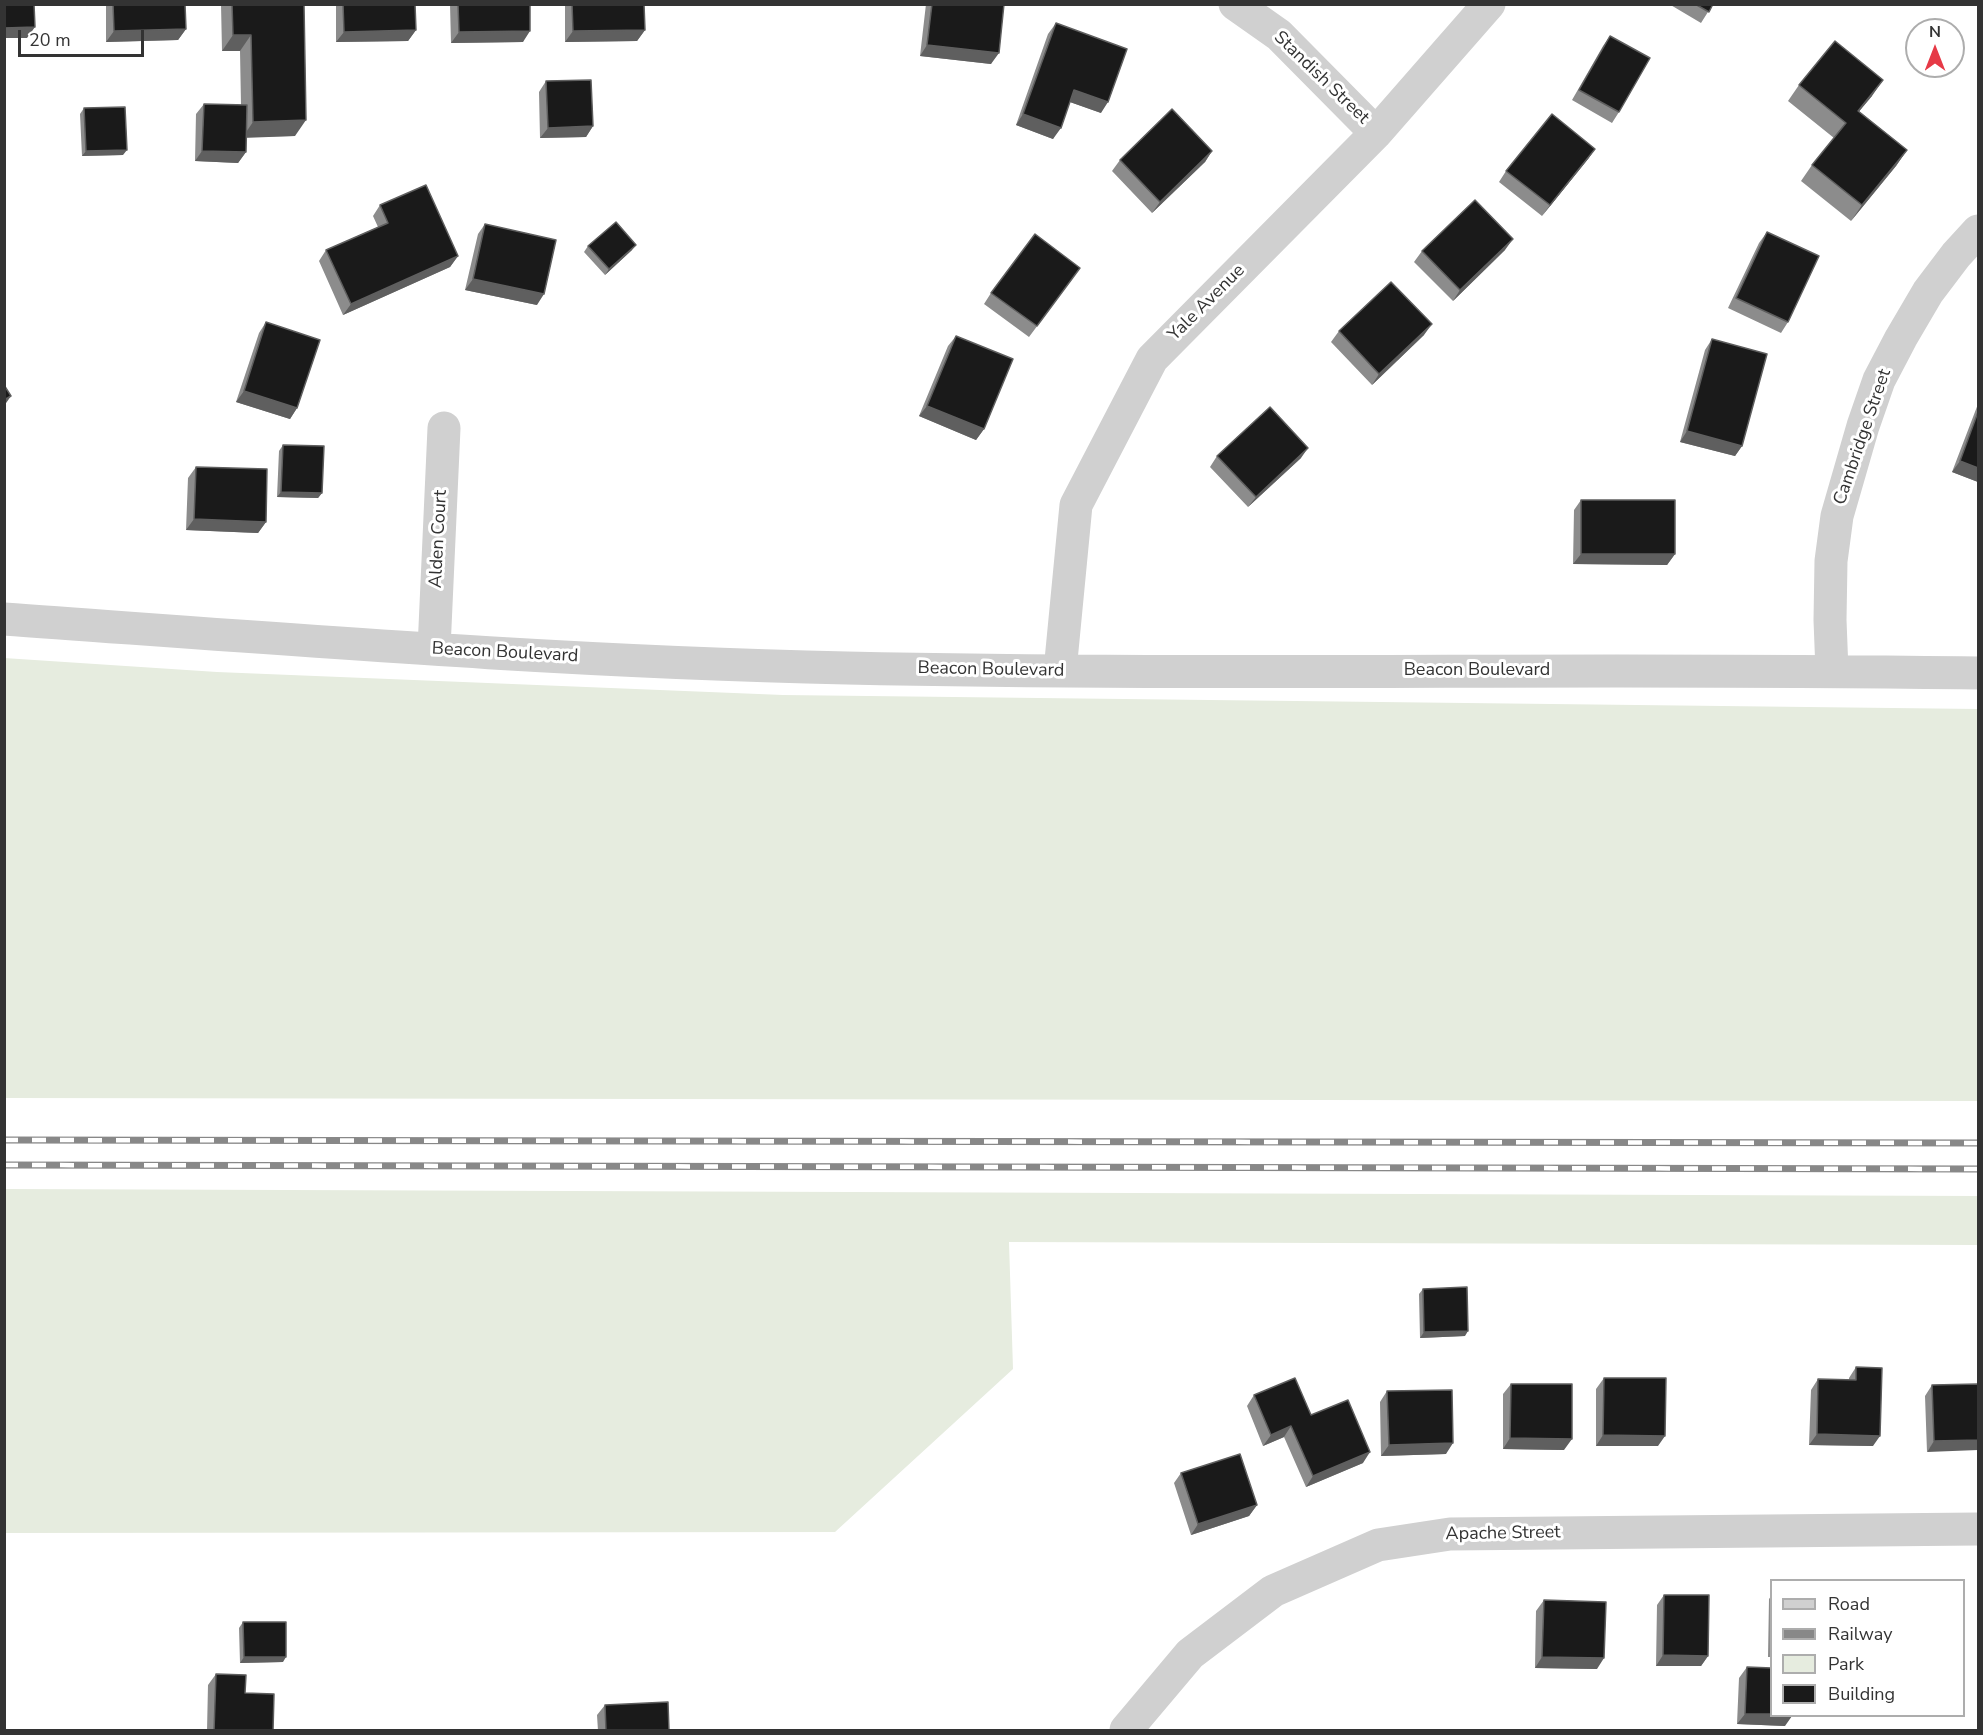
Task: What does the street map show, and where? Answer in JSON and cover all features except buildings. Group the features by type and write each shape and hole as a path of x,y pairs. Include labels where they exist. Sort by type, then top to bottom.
{"street":[{"name":"Standish Street","path":"1235,4 1279,35 1376,133"},
{"name":"Yale Avenue","path":"1060,671 1076,505 1152,359 1376,133 1489,4"},
{"name":"Cambridge Street","path":"1832,671 1831,561 1836,516 1854,453 1879,380 1901,338 1928,292 1956,255 1978,231"},
{"name":"Alden Court","path":"434,649 444,428"},
{"name":"Beacon Boulevard","path":"4,619 646,662 844,668 1060,671 1978,673"},
{"name":"Apache Street","path":"1126,1731 1190,1654 1273,1591 1378,1545 1450,1534 1963,1529 1978,1542"}],"green space":[{"path":"4,658 217,672 783,695 1978,709 1978,1101 5,1098"},
{"path":"5,1189 1978,1196 1978,1245 1009,1242 1013,1369 835,1532 5,1533"}],"railway":[{"path":"4,1140 1978,1143"},
{"path":"4,1165 1978,1169"}]}
